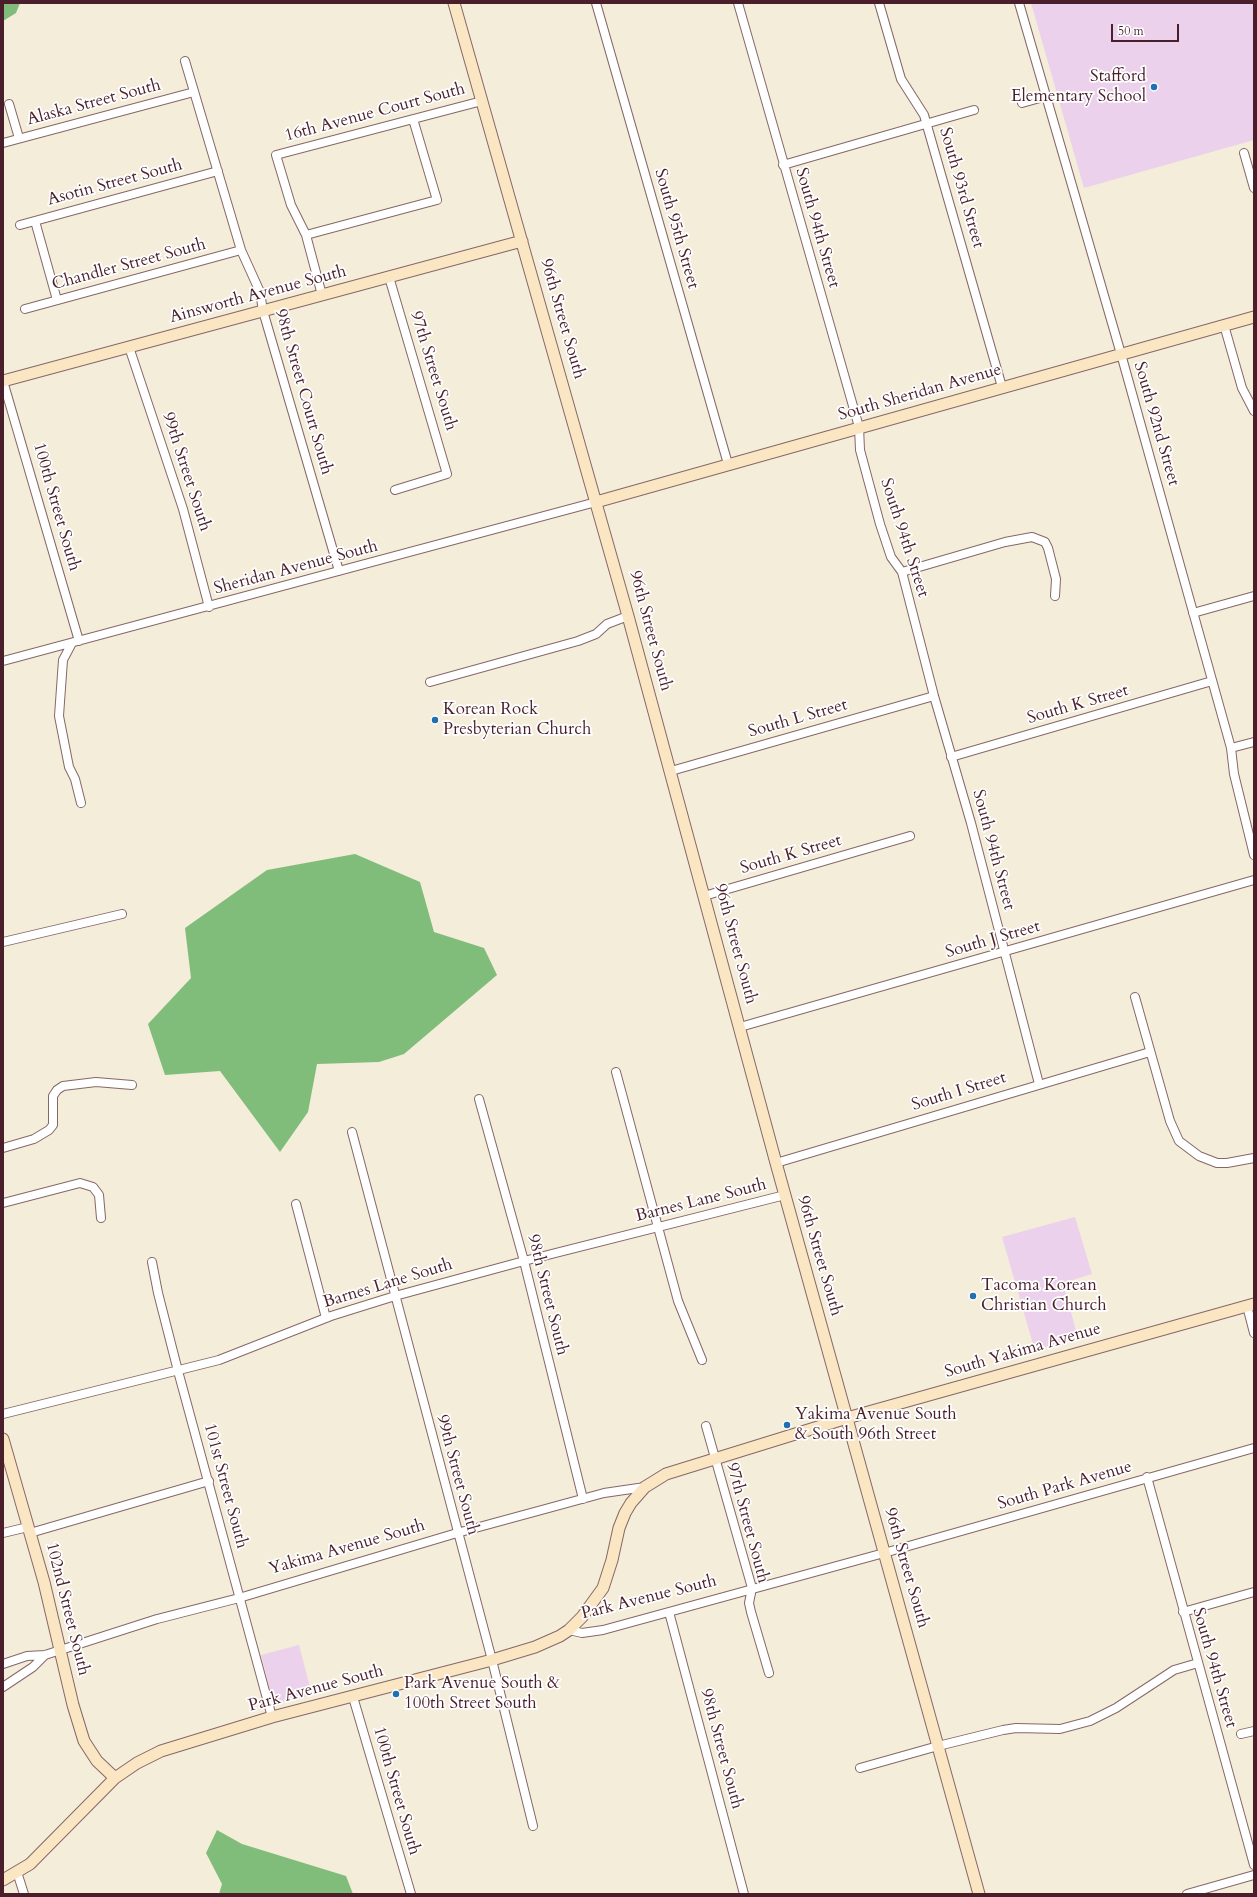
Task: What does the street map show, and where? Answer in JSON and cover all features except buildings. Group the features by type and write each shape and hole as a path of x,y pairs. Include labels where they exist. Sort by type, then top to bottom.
{"main road":[{"name":"96th Street South","path":"454,3 628,616 776,1163 979,1894"},
{"name":"Ainsworth Avenue South","path":"3,381 522,241"},
{"name":"South Sheridan Avenue","path":"596,502 1254,317"},
{"name":"South Yakima Avenue","path":"847,1418 1250,1305"},
{"name":"Yakima Avenue South","path":"569,1630 593,1604 603,1588 625,1513 637,1495 645,1487 666,1474 847,1418"},
{"name":"102nd Street South","path":"3,1439 44,1582 73,1706 84,1741 97,1761 115,1778"},
{"name":"Park Avenue South","path":"3,1880 30,1864 115,1778 137,1763 161,1751 272,1717 354,1697 492,1660 549,1642 569,1630"}],"street":[{"name":"South 95th Street","path":"596,3 728,464"},
{"name":"South 94th Street","path":"738,3 859,427 860,450 880,524 892,556 902,572 934,696 971,823 1004,953 1040,1084"},
{"name":"South 93rd Street","path":"879,3 901,79 907,91 919,106 926,124 1002,387"},
{"name":"South 92nd Street","path":"1019,3 1047,96 1231,748 1234,774 1254,855"},
{"name":"98th Street Court South","path":"185,61 241,250 258,284 263,311 339,571"},
{"name":"Alaska Street South","path":"3,143 194,92"},
{"path":"1022,102 1047,96"},
{"name":"16th Avenue Court South","path":"306,235 291,204 276,155 482,101"},
{"path":"9,104 19,138"},
{"path":"783,165 974,110"},
{"path":"322,295 306,235 437,200 413,119"},
{"path":"1244,153 1254,188"},
{"name":"Asotin Street South","path":"20,225 218,171"},
{"path":"35,221 57,300"},
{"name":"Chandler Street South","path":"25,309 241,250"},
{"name":"97th Street South","path":"389,277 447,474 395,490"},
{"path":"1224,325 1242,388 1254,411"},
{"name":"99th Street South","path":"128,347 183,509 209,607"},
{"name":"100th Street South","path":"3,381 76,642"},
{"name":"Sheridan Avenue South","path":"3,662 596,502"},
{"path":"902,572 1022,538 1039,538 1045,542 1048,548 1055,572 1057,585 1054,596"},
{"path":"1193,613 1254,596"},
{"path":"430,682 578,641 596,634 607,624 628,616"},
{"path":"76,642 63,660 59,716 69,767 75,779 82,803"},
{"name":"South K Street","path":"951,757 1212,681"},
{"name":"South L Street","path":"670,771 934,696"},
{"path":"1231,748 1254,742"},
{"name":"South K Street","path":"704,896 910,836"},
{"name":"South J Street","path":"740,1027 1004,953 1254,880"},
{"path":"3,942 122,914"},
{"path":"1135,997 1170,1121 1179,1141 1199,1156 1217,1163 1227,1164 1254,1158"},
{"name":"South I Street","path":"776,1163 1150,1052"},
{"path":"616,1072 678,1301 702,1360"},
{"path":"3,1148 34,1139 49,1130 53,1125 53,1096 57,1090 63,1086 96,1082 132,1085"},
{"name":"98th Street South","path":"479,1099 524,1261 583,1499"},
{"name":"99th Street South","path":"352,1132 457,1533 492,1660 533,1826"},
{"path":"3,1203 80,1183 94,1187 99,1195 101,1218"},
{"name":"Barnes Lane South","path":"3,1414 178,1371 235,1355 326,1318 395,1296 524,1261 785,1195"},
{"path":"296,1204 326,1318"},
{"name":"101st Street South","path":"152,1262 158,1293 178,1371 272,1717"},
{"path":"1250,1305 1254,1334"},
{"name":"97th Street South","path":"706,1426 752,1588 749,1603 750,1612 768,1673"},
{"name":"South Park Avenue","path":"884,1553 1147,1477 1254,1448"},
{"name":"South 94th Street","path":"1147,1477 1254,1866"},
{"path":"3,1533 29,1530 209,1481"},
{"name":"Yakima Avenue South","path":"3,1664 27,1656 45,1655 60,1651 150,1621 239,1598 457,1533 619,1490 645,1487"},
{"name":"Park Avenue South","path":"569,1630 575,1633 591,1633 884,1553"},
{"path":"1183,1612 1254,1592"},
{"name":"98th Street South","path":"669,1612 744,1894"},
{"path":"3,1687 33,1667 45,1655"},
{"path":"860,1768 938,1746 1003,1730 1016,1728 1060,1729 1090,1721 1116,1708 1174,1670 1198,1663"},
{"name":"100th Street South","path":"354,1697 410,1894"},
{"path":"1241,1734 1254,1731"},
{"path":"17,1872 24,1894"},
{"path":"1187,1894 1254,1875"}],"shaded area":[{"name":"Stafford Elementary School","path":"1031,3 1254,3 1254,140 1084,188"},
{"path":"1075,1217 1092,1274 1063,1283 1078,1338 1035,1351 1002,1237"},
{"path":"299,1645 312,1695 274,1705 261,1655"}],"green space":[{"path":"3,3 20,3 16,13 3,21"},
{"path":"355,854 420,882 434,932 484,948 497,975 404,1054 379,1062 317,1064 308,1112 280,1152 220,1071 165,1075 148,1024 191,978 185,928 267,870"},
{"path":"217,1830 242,1844 346,1876 353,1894 219,1894 222,1884 206,1853"}],"place":[{"name":"Stafford Elementary School","path":"1154,87"},
{"name":"Korean Rock Presbyterian Church","path":"435,720"},
{"name":"Tacoma Korean Christian Church","path":"973,1296"},
{"name":"Yakima Avenue South & South 96th Street","path":"787,1425"},
{"name":"Park Avenue South & 100th Street South","path":"396,1694"}]}
